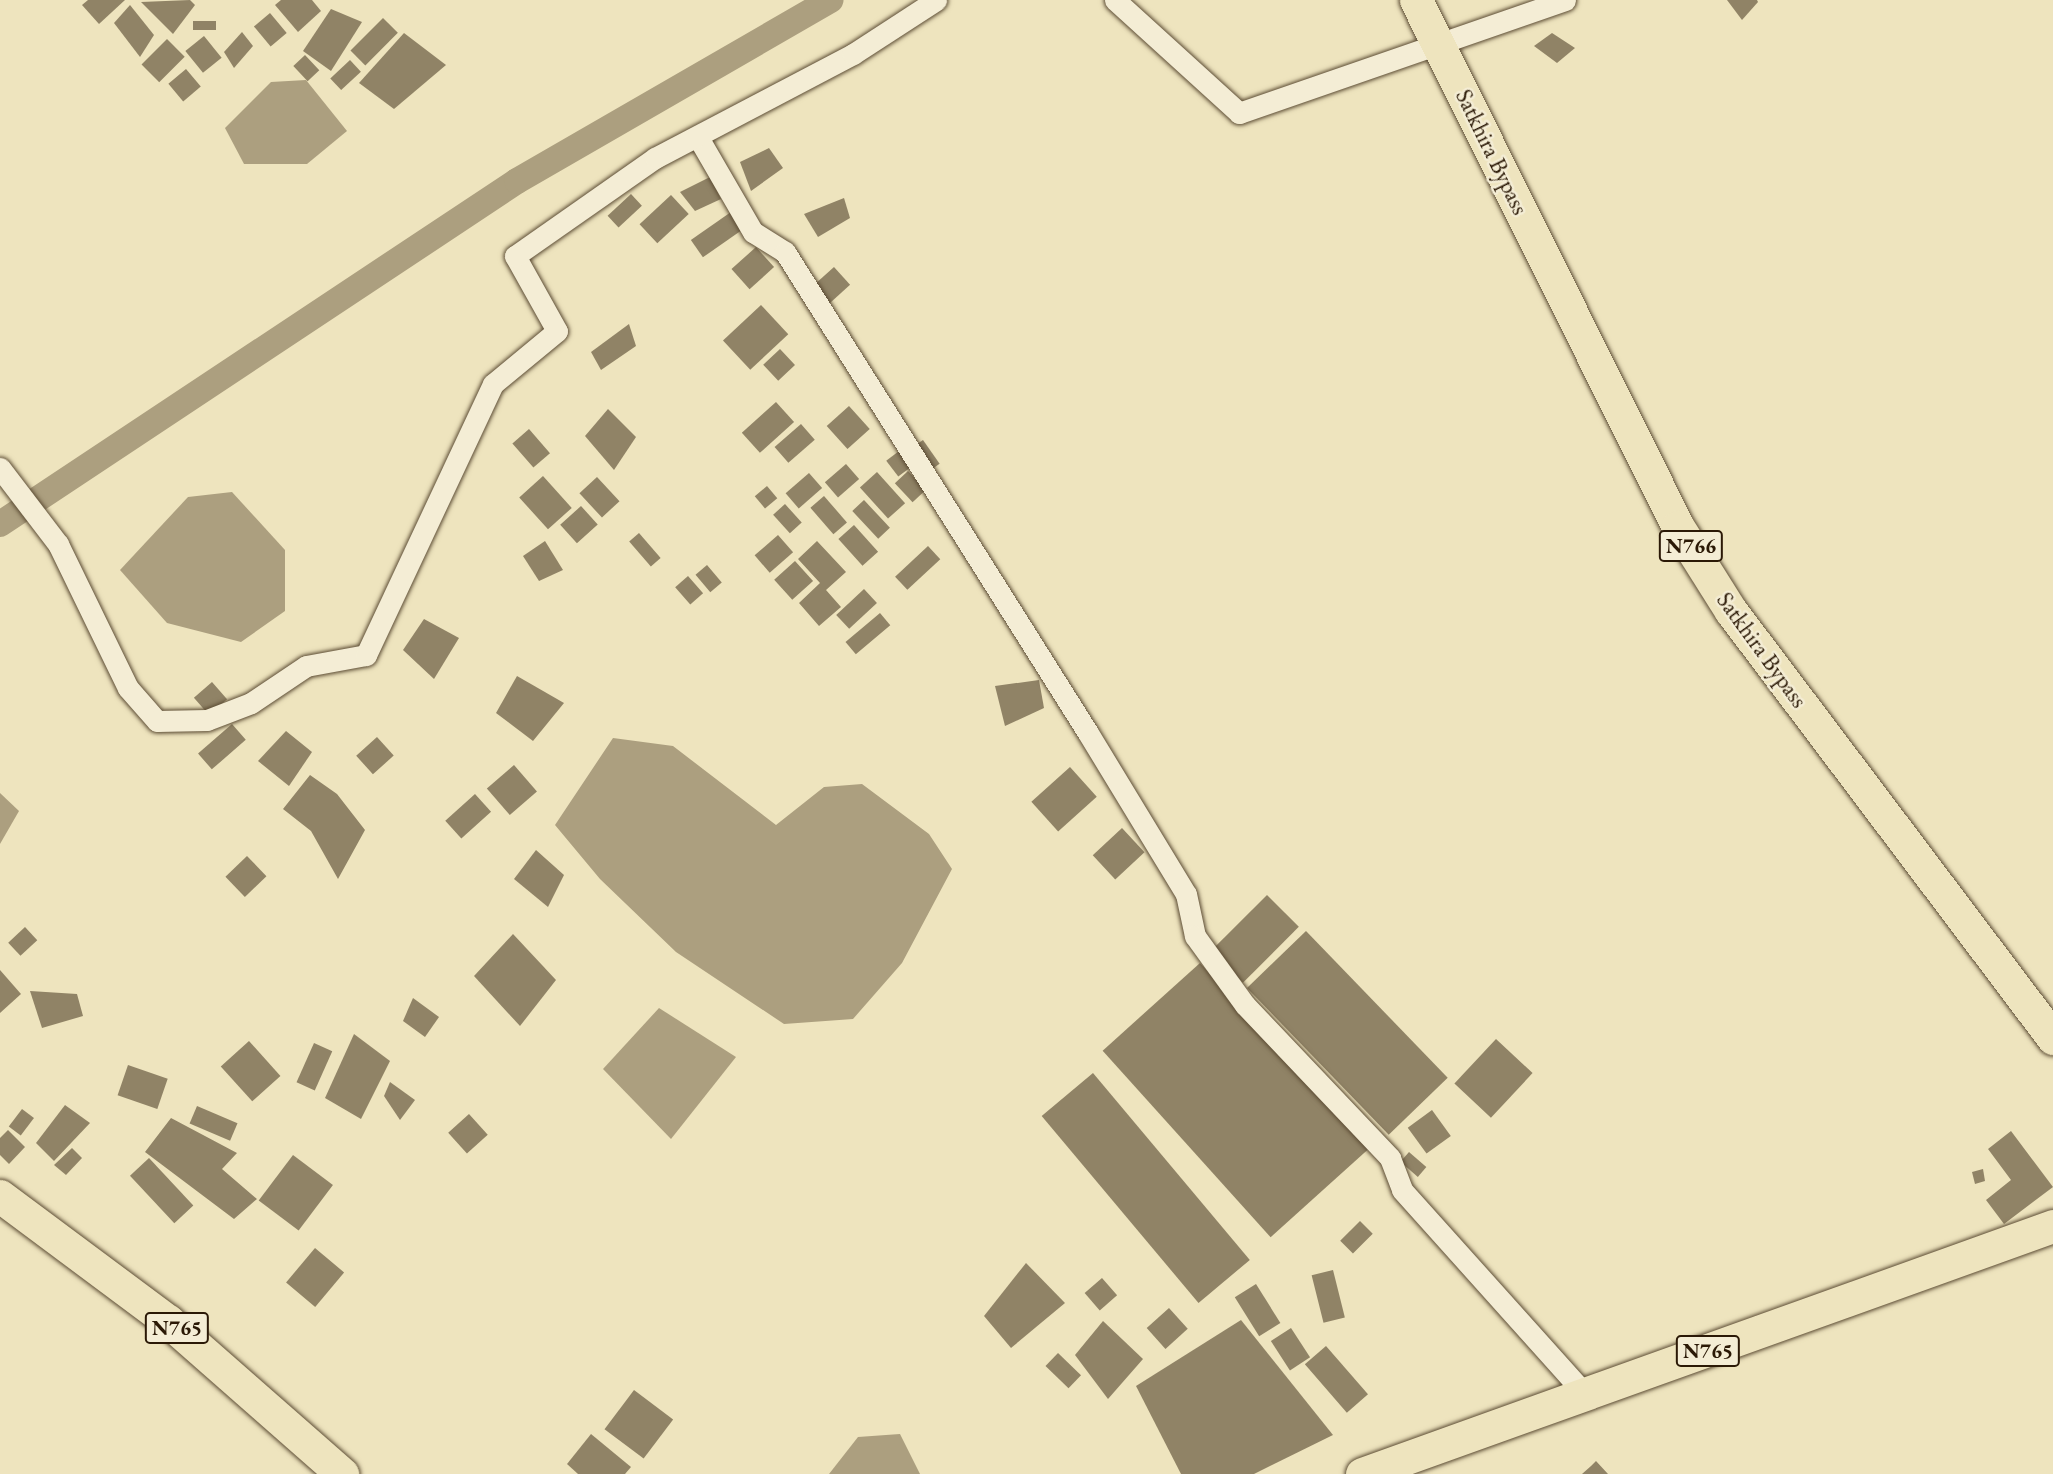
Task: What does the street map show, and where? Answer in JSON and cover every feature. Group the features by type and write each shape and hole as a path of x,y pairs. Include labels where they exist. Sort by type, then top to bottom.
{"highway":[{"name":"Satkhira Bypass","path":"1416,0 1678,527 1756,644 2053,1038"},
{"name":"N765","path":"0,1196 168,1321 342,1474"},
{"name":"N765","path":"1362,1474 2053,1226"}],"street":[{"path":"0,468 58,544 128,688 157,721 206,720 251,703 306,666 366,655 493,384 557,331 515,256 655,158 699,139 936,0"},
{"path":"1115,0 1239,113 1440,47 1565,0"},
{"path":"699,139 753,232 785,252 1088,733 1186,894 1195,936 1245,1005 1390,1158 1402,1190 1585,1394"}],"shaded area":[{"path":"306,80 347,131 307,164 244,164 225,128 271,82"},
{"path":"232,492 285,550 285,611 241,642 167,623 120,570 188,497"},
{"path":"613,738 673,746 776,825 824,787 862,784 929,834 952,869 902,963 853,1019 784,1024 676,952 600,879 555,825"},
{"path":"0,793 19,811 0,844"},
{"path":"659,1008 736,1057 671,1139 603,1069"},
{"path":"900,1434 920,1474 829,1474 858,1437"}],"building":[{"path":"88,0 125,0 99,24 82,5"},
{"path":"190,0 195,5 173,34 141,2"},
{"path":"281,0 312,0 321,11 298,32 275,5"},
{"path":"1727,0 1757,0 1758,2 1742,20"},
{"path":"130,5 154,35 140,57 114,23"},
{"path":"331,9 362,22 331,71 303,51"},
{"path":"270,13 287,33 271,46 254,26"},
{"path":"383,18 398,33 365,65 350,51"},
{"path":"193,21 216,21 216,30 193,30"},
{"path":"242,32 253,46 234,68 224,52"},
{"path":"404,33 446,65 394,109 359,83"},
{"path":"1552,33 1575,48 1557,63 1534,46"},
{"path":"204,36 222,58 203,73 185,51"},
{"path":"167,39 185,57 159,82 142,64"},
{"path":"305,55 319,70 308,81 293,66"},
{"path":"350,60 361,72 341,90 330,78"},
{"path":"186,69 201,87 183,101 168,84"},
{"path":"769,148 783,168 751,191 740,162"},
{"path":"710,177 721,199 695,211 680,192"},
{"path":"631,194 642,206 619,228 608,216"},
{"path":"671,195 689,214 657,243 640,224"},
{"path":"844,198 850,218 818,237 804,214"},
{"path":"731,212 743,229 703,257 691,240"},
{"path":"756,247 774,267 750,289 731,269"},
{"path":"834,267 850,285 830,303 814,285"},
{"path":"761,305 788,334 750,370 723,340"},
{"path":"629,324 636,346 601,370 591,352"},
{"path":"780,349 795,365 778,381 763,365"},
{"path":"776,402 794,422 760,453 742,433"},
{"path":"849,406 870,429 847,449 827,426"},
{"path":"608,409 636,437 614,470 585,436"},
{"path":"801,424 815,440 788,463 775,447"},
{"path":"529,429 550,453 533,468 512,443"},
{"path":"923,440 940,464 928,472 912,448"},
{"path":"903,448 915,464 898,477 886,461"},
{"path":"846,464 859,479 838,497 825,482"},
{"path":"908,471 926,490 913,502 895,483"},
{"path":"877,472 905,503 888,519 860,487"},
{"path":"809,473 822,488 799,508 786,493"},
{"path":"543,476 572,508 548,529 519,497"},
{"path":"597,477 620,501 602,518 579,493"},
{"path":"767,486 777,498 765,509 755,496"},
{"path":"824,496 847,522 833,534 810,508"},
{"path":"864,500 890,528 878,539 852,511"},
{"path":"785,504 802,523 790,533 773,515"},
{"path":"581,506 598,525 577,543 560,525"},
{"path":"854,525 878,552 862,566 838,539"},
{"path":"639,533 661,558 651,566 629,542"},
{"path":"778,535 793,552 770,573 755,555"},
{"path":"545,541 563,570 539,581 523,556"},
{"path":"817,541 846,572 826,590 841,607 819,626 799,603 820,583 798,559"},
{"path":"928,546 940,559 907,590 895,577"},
{"path":"795,561 813,581 792,600 774,580"},
{"path":"707,565 722,583 710,592 696,575"},
{"path":"688,576 703,593 690,605 675,587"},
{"path":"864,589 877,603 849,629 836,615"},
{"path":"880,613 890,625 856,654 846,642"},
{"path":"424,619 459,638 434,679 403,650"},
{"path":"517,676 564,703 533,741 496,713"},
{"path":"1039,680 1044,708 1005,726 995,686"},
{"path":"212,682 227,699 209,715 194,698"},
{"path":"232,724 246,740 212,769 198,754"},
{"path":"286,731 312,752 289,786 258,761"},
{"path":"377,737 394,756 373,774 356,756"},
{"path":"514,765 537,791 510,815 487,789"},
{"path":"1070,767 1097,797 1058,832 1031,802"},
{"path":"310,775 337,794 365,830 338,879 311,831 283,809"},
{"path":"475,794 491,812 461,839 445,821"},
{"path":"1122,828 1145,852 1115,879 1093,855"},
{"path":"536,850 564,875 548,907 514,879"},
{"path":"247,856 266,876 245,897 225,877"},
{"path":"1267,895 1299,927 1243,983 1211,951"},
{"path":"25,927 37,940 20,956 8,943"},
{"path":"1306,931 1448,1078 1389,1135 1247,988"},
{"path":"513,934 556,980 520,1026 474,976"},
{"path":"1200,963 1368,1150 1271,1237 1103,1051"},
{"path":"0,970 21,994 0,1013"},
{"path":"30,991 77,994 83,1016 42,1028"},
{"path":"413,998 439,1017 425,1037 403,1021"},
{"path":"354,1034 390,1061 361,1119 325,1098"},
{"path":"1496,1039 1533,1073 1491,1118 1454,1084"},
{"path":"249,1041 280,1076 252,1101 221,1066"},
{"path":"314,1043 332,1051 315,1090 297,1082"},
{"path":"128,1065 168,1079 157,1109 118,1095"},
{"path":"1093,1073 1250,1260 1199,1303 1042,1116"},
{"path":"390,1082 415,1100 400,1120 384,1096"},
{"path":"65,1105 90,1123 54,1161 36,1143"},
{"path":"197,1106 238,1123 230,1141 190,1123"},
{"path":"22,1109 34,1118 21,1136 9,1127"},
{"path":"1432,1110 1451,1136 1427,1154 1408,1128"},
{"path":"469,1114 488,1135 467,1154 448,1133"},
{"path":"171,1118 237,1153 222,1169 257,1199 234,1219 145,1152"},
{"path":"8,1130 25,1147 9,1164 0,1155 0,1138"},
{"path":"2011,1131 2053,1187 2004,1224 1986,1200 2011,1180 1988,1149"},
{"path":"72,1148 82,1158 66,1175 54,1165"},
{"path":"1409,1152 1426,1167 1418,1177 1400,1162"},
{"path":"293,1155 333,1185 299,1231 259,1201"},
{"path":"149,1158 193,1206 174,1223 130,1176"},
{"path":"1983,1169 1985,1181 1975,1184 1972,1172"},
{"path":"1360,1221 1373,1234 1353,1254 1340,1241"},
{"path":"315,1248 344,1272 315,1307 286,1282"},
{"path":"1026,1263 1065,1303 1011,1348 984,1316"},
{"path":"1333,1270 1345,1318 1324,1323 1312,1275"},
{"path":"1102,1278 1117,1295 1100,1310 1085,1293"},
{"path":"1256,1284 1280,1323 1259,1336 1235,1297"},
{"path":"1169,1308 1188,1329 1165,1349 1147,1328"},
{"path":"1241,1320 1333,1435 1254,1474 1181,1474 1136,1386"},
{"path":"1103,1321 1143,1359 1108,1399 1075,1355"},
{"path":"1291,1328 1310,1357 1290,1370 1271,1341"},
{"path":"1326,1346 1368,1394 1347,1413 1305,1364"},
{"path":"1058,1353 1081,1375 1069,1388 1045,1366"},
{"path":"634,1390 673,1419 644,1459 605,1429"},
{"path":"591,1434 631,1467 625,1474 578,1474 567,1464"},
{"path":"1596,1461 1608,1474 1582,1474 1591,1466"}],"waterway":[{"path":"0,524 517,181 831,0"}]}
